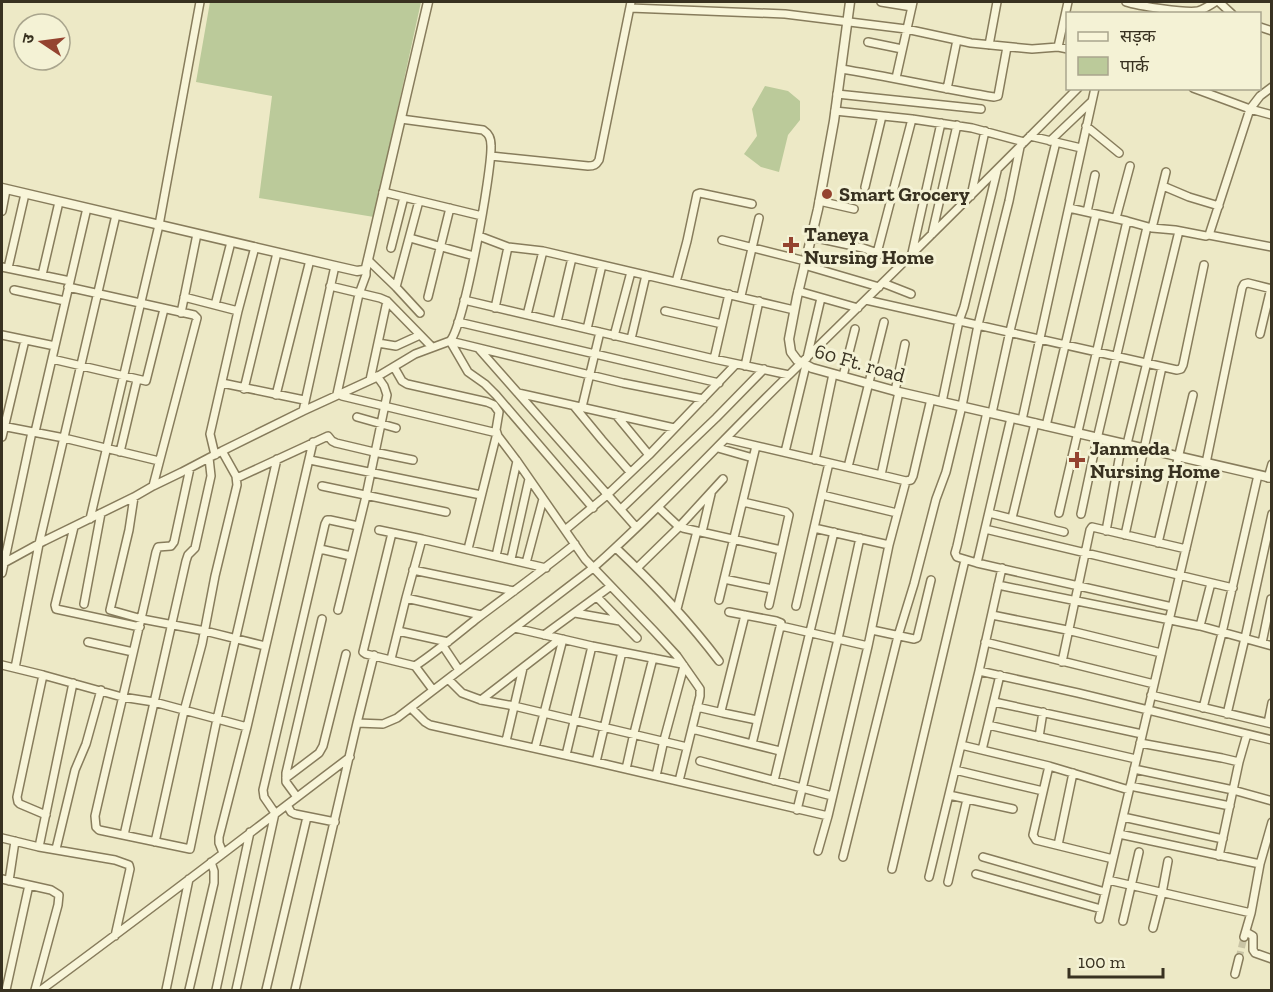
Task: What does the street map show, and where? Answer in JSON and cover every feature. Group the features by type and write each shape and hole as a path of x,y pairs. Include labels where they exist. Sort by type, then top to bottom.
{"street":[{"path":"90,519 159,225 200,2"},
{"path":"340,395 359,294 366,275 383,192 428,2"},
{"name":"60 Ft. road","path":"850,2 835,111 819,201 789,339 794,356 833,374 897,391 1270,478"},
{"path":"882,2 912,4 896,78"},
{"path":"988,45 997,2"},
{"path":"1058,47 1068,2"},
{"path":"1126,2 1138,6 1152,4 1196,11 1217,2 1230,12"},
{"path":"490,156 588,166 597,164 630,5 777,14 847,21 906,29 988,45 1032,49 1066,49"},
{"path":"947,89 957,40"},
{"path":"868,42 902,49"},
{"path":"841,69 996,97 1007,47"},
{"path":"1209,235 1250,109 1260,96 1272,87"},
{"path":"357,723 379,724 397,718 616,548 1076,90"},
{"path":"1022,420 1094,90"},
{"path":"1198,90 1272,115"},
{"path":"837,94 981,110"},
{"path":"1091,102 1053,142 956,553 957,557 965,560 1172,607"},
{"path":"835,111 957,125 985,131 1022,144"},
{"path":"865,187 882,117"},
{"path":"3,564 153,486 374,378 416,354 450,341 454,337 479,236 490,156 490,139 483,130 401,119"},
{"path":"877,253 912,119"},
{"path":"911,254 941,123"},
{"path":"932,234 957,125"},
{"path":"1086,126 1119,153"},
{"path":"971,196 985,131"},
{"path":"1030,136 1081,148"},
{"path":"843,857 898,636 936,499 946,472 978,325 1022,144"},
{"path":"1116,218 1130,166"},
{"path":"942,402 959,321 998,170"},
{"path":"1081,514 1117,356 1166,172"},
{"path":"1088,212 1095,175"},
{"path":"1163,186 1219,206"},
{"path":"2,211 4,189 335,266 361,271 367,264"},
{"path":"383,192 482,216"},
{"path":"25,194 5,267 42,275 98,294 196,316 153,486"},
{"path":"676,282 697,194 752,204"},
{"path":"391,248 404,197"},
{"path":"396,287 419,201"},
{"path":"819,201 854,209"},
{"path":"42,275 58,202"},
{"path":"2,573 87,208"},
{"path":"428,297 450,208"},
{"path":"1069,208 1150,227 1272,246"},
{"path":"1046,426 1096,214"},
{"path":"15,668 39,544 116,215"},
{"path":"741,296 759,218"},
{"path":"1059,513 1127,221"},
{"path":"1106,531 1125,444 1179,231"},
{"path":"181,313 196,234"},
{"path":"479,236 508,247 543,251 794,310"},
{"path":"812,237 863,248 903,262"},
{"path":"410,238 474,256"},
{"path":"722,240 911,294"},
{"path":"215,305 231,242"},
{"path":"124,835 186,561 195,548 215,455 210,434 255,247"},
{"path":"495,308 508,247"},
{"path":"527,315 543,251"},
{"path":"244,389 277,253"},
{"path":"557,322 572,258"},
{"path":"276,395 310,260"},
{"path":"367,264 396,287 420,313"},
{"path":"587,329 602,265"},
{"path":"866,300 1177,370 1183,365 1204,265"},
{"path":"303,411 335,266"},
{"path":"614,336 631,272"},
{"path":"632,339 646,275"},
{"path":"1099,919 1206,463 1244,284 1271,288 1260,334"},
{"path":"330,286 387,301 432,347"},
{"path":"14,290 65,301"},
{"path":"798,291 858,308"},
{"path":"714,359 729,294"},
{"path":"184,297 238,311"},
{"path":"785,452 821,298"},
{"path":"464,300 789,375"},
{"path":"338,610 366,496 387,392 374,378 378,343 387,301"},
{"path":"745,366 759,301"},
{"path":"52,359 144,382 148,380 164,309"},
{"path":"665,311 722,324"},
{"path":"458,322 719,383"},
{"path":"848,467 884,322"},
{"path":"843,376 855,329"},
{"path":"578,406 590,375 600,332"},
{"path":"2,335 55,346"},
{"path":"378,343 396,346 420,335"},
{"path":"2,437 25,340"},
{"path":"450,341 590,375 703,399"},
{"path":"450,341 468,372 496,395 593,507"},
{"path":"881,475 905,344"},
{"path":"479,349 636,527"},
{"path":"565,530 607,495 649,455 736,364"},
{"path":"394,367 402,381 407,384 493,404 499,412 497,433 468,549"},
{"path":"1125,535 1162,367"},
{"path":"621,509 764,369"},
{"path":"815,460 833,374"},
{"path":"120,452 137,380"},
{"path":"222,384 304,400"},
{"path":"518,393 674,428"},
{"path":"340,395 497,433 593,568 654,631 700,689 698,707 679,781"},
{"path":"1158,543 1192,395"},
{"path":"727,439 906,481 913,476 931,399"},
{"path":"578,406 602,440 630,472"},
{"path":"616,415 649,455"},
{"path":"357,417 396,428"},
{"path":"977,563 1011,418"},
{"path":"1012,518 1035,423"},
{"path":"3,427 64,438 159,461"},
{"path":"237,478 328,436 334,442 413,460"},
{"path":"223,853 219,837 313,442"},
{"path":"719,600 756,446"},
{"path":"718,448 753,458"},
{"path":"155,842 237,485 237,478 215,455"},
{"path":"190,468 174,542 171,546 158,547 95,816 96,827 99,830 190,849 217,719 277,459"},
{"path":"310,460 481,495"},
{"path":"496,556 517,462"},
{"path":"796,606 829,463"},
{"path":"1270,478 1272,464"},
{"path":"1203,708 1258,475"},
{"path":"511,560 529,478"},
{"path":"637,568 712,493 723,479"},
{"path":"818,851 906,481"},
{"path":"322,486 446,512"},
{"path":"676,609 712,493"},
{"path":"822,495 897,513"},
{"path":"134,497 129,530 110,607 111,611 141,623"},
{"path":"526,563 543,500"},
{"path":"742,502 788,513 769,605"},
{"path":"658,507 679,527 781,550"},
{"path":"84,604 101,513"},
{"path":"989,513 1064,532"},
{"path":"1227,714 1269,543 1272,514"},
{"path":"236,990 275,813 264,797 263,790 326,524 328,519 358,526"},
{"path":"74,526 55,605 56,609 205,631 265,646"},
{"path":"1062,662 1092,527 1186,549"},
{"path":"814,528 890,545"},
{"path":"985,529 1233,588"},
{"path":"379,530 546,568"},
{"path":"774,781 834,532"},
{"path":"392,533 363,650 364,653 415,666 433,690"},
{"path":"797,810 860,538"},
{"path":"391,659 422,539"},
{"path":"415,666 575,544"},
{"path":"616,548 693,627 719,661"},
{"path":"320,549 351,556"},
{"path":"892,869 965,560"},
{"path":"929,877 1002,568"},
{"path":"413,570 514,591"},
{"path":"724,579 772,589"},
{"path":"872,630 917,638 931,580"},
{"path":"1200,626 1211,583"},
{"path":"998,585 1200,626 1272,646"},
{"path":"544,635 611,586"},
{"path":"597,597 637,638"},
{"path":"406,598 481,615"},
{"path":"1262,643 1271,599"},
{"path":"729,612 779,621 781,626 752,744"},
{"path":"575,613 620,621"},
{"path":"723,713 722,706 745,615"},
{"path":"992,615 1161,653"},
{"path":"297,797 286,782 286,773 322,619"},
{"path":"781,626 868,645"},
{"path":"514,628 683,665"},
{"path":"398,631 446,644 459,670"},
{"path":"481,700 561,639"},
{"path":"535,748 561,639"},
{"path":"88,642 133,652"},
{"path":"985,642 1154,684"},
{"path":"566,755 592,646"},
{"path":"596,762 622,652"},
{"path":"286,778 319,753 323,746 346,654"},
{"path":"295,990 374,655"},
{"path":"626,769 653,658"},
{"path":"2,665 247,727"},
{"path":"656,776 683,665"},
{"path":"506,741 523,668"},
{"path":"979,671 1272,740"},
{"path":"43,675 17,797 20,804 46,815"},
{"path":"982,750 1000,675"},
{"path":"448,680 462,693 481,700 604,726 687,747"},
{"path":"39,847 73,682"},
{"path":"56,849 75,770 86,744 101,690"},
{"path":"1151,695 1270,724 1272,703"},
{"path":"994,702 1142,734"},
{"path":"698,707 758,720"},
{"path":"411,708 430,725 828,816"},
{"path":"1039,737 1043,712"},
{"path":"988,725 1136,759"},
{"path":"692,729 780,751"},
{"path":"1219,856 1246,734"},
{"path":"1140,743 1239,762"},
{"path":"961,745 1130,788 1230,806"},
{"path":"42,990 350,757"},
{"path":"700,761 832,796"},
{"path":"1048,766 1033,835 1036,840 1113,859"},
{"path":"1134,769 1233,790 1272,801"},
{"path":"955,770 1043,791"},
{"path":"1058,845 1072,773"},
{"path":"949,795 1013,809"},
{"path":"948,882 967,799"},
{"path":"287,805 293,813 335,822"},
{"path":"266,990 307,817"},
{"path":"1123,817 1223,839"},
{"path":"1272,822 1260,864 1245,934 1254,936 1253,950 1255,953 1272,959"},
{"path":"216,990 250,832"},
{"path":"1119,834 1260,864"},
{"path":"2,838 115,860 129,865 116,936"},
{"path":"15,841 5,880 55,892 59,900 35,990"},
{"path":"1123,921 1139,852"},
{"path":"983,857 1105,892"},
{"path":"1153,928 1168,861"},
{"path":"189,990 214,883 211,862"},
{"path":"976,874 1101,909"},
{"path":"166,990 189,879"},
{"path":"1108,880 1251,914"},
{"path":"6,990 29,885"},
{"path":"1235,974 1239,958"}],"green space":[{"path":"210,2 421,2 374,217 259,198 272,96 196,82"},
{"path":"765,86 788,91 800,101 800,120 788,135 779,172 761,167 744,154 757,136 752,109"}],"tunnel":[{"path":"1239,958 1244,937"}],"place":[{"name":"Smart Grocery","path":"827,194"},
{"name":"Taneya Nursing Home","path":"791,245"},
{"name":"Janmeda Nursing Home","path":"1077,460"}]}
